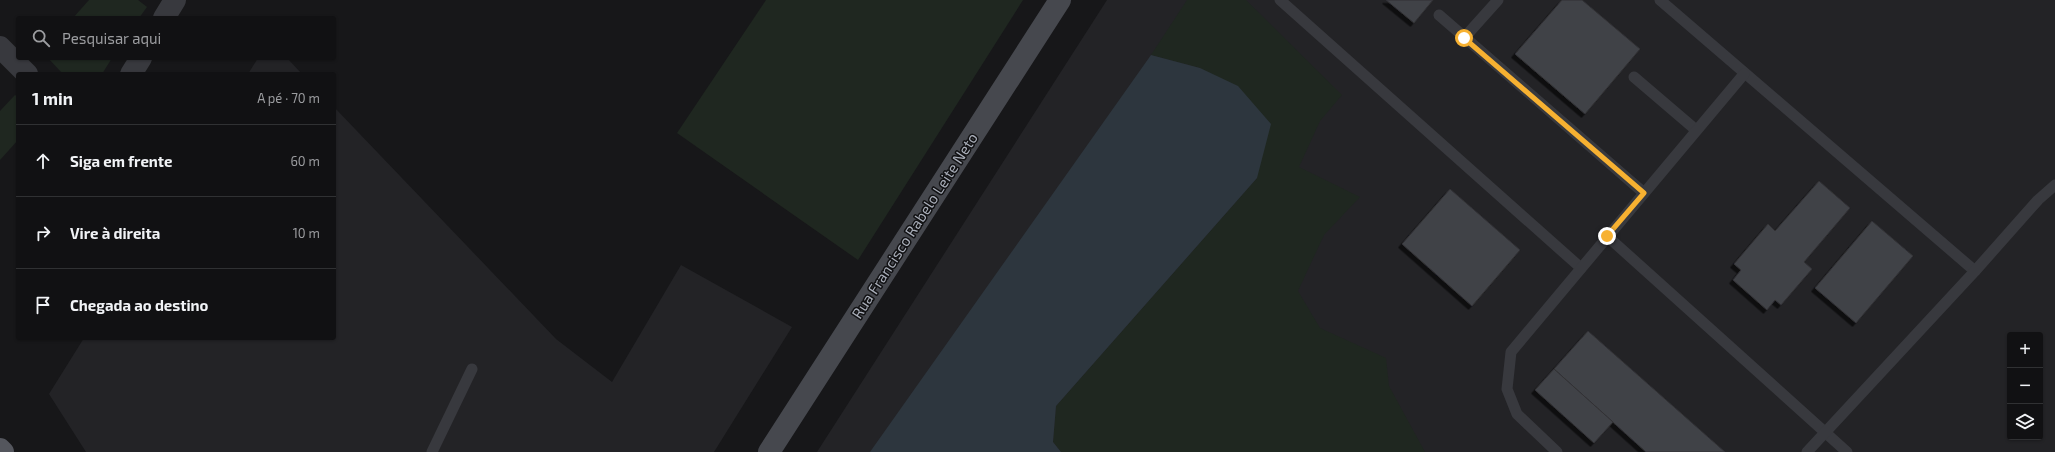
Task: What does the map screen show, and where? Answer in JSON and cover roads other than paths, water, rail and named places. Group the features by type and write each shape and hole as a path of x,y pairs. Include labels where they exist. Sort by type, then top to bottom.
{"main road":[{"path":"0,449 3,452"}],"street":[{"path":"165,16 175,0"},
{"name":"Rua Francisco Rabelo Leite Neto","path":"769,452 1060,0"},
{"path":"0,47 25,72"},
{"path":"132,72 140,60"}],"lane":[{"path":"1280,0 1581,268"},
{"path":"1464,38 1498,0"},
{"path":"1660,0 1744,74 1975,271"},
{"path":"1439,15 1644,193"},
{"path":"1557,452 1517,414 1507,389 1511,352 1744,74"},
{"path":"1634,77 1696,130"},
{"path":"1807,452 1826,434 2038,200 2055,185"},
{"path":"1607,236 1847,452"},
{"path":"432,452 472,369"}]}
